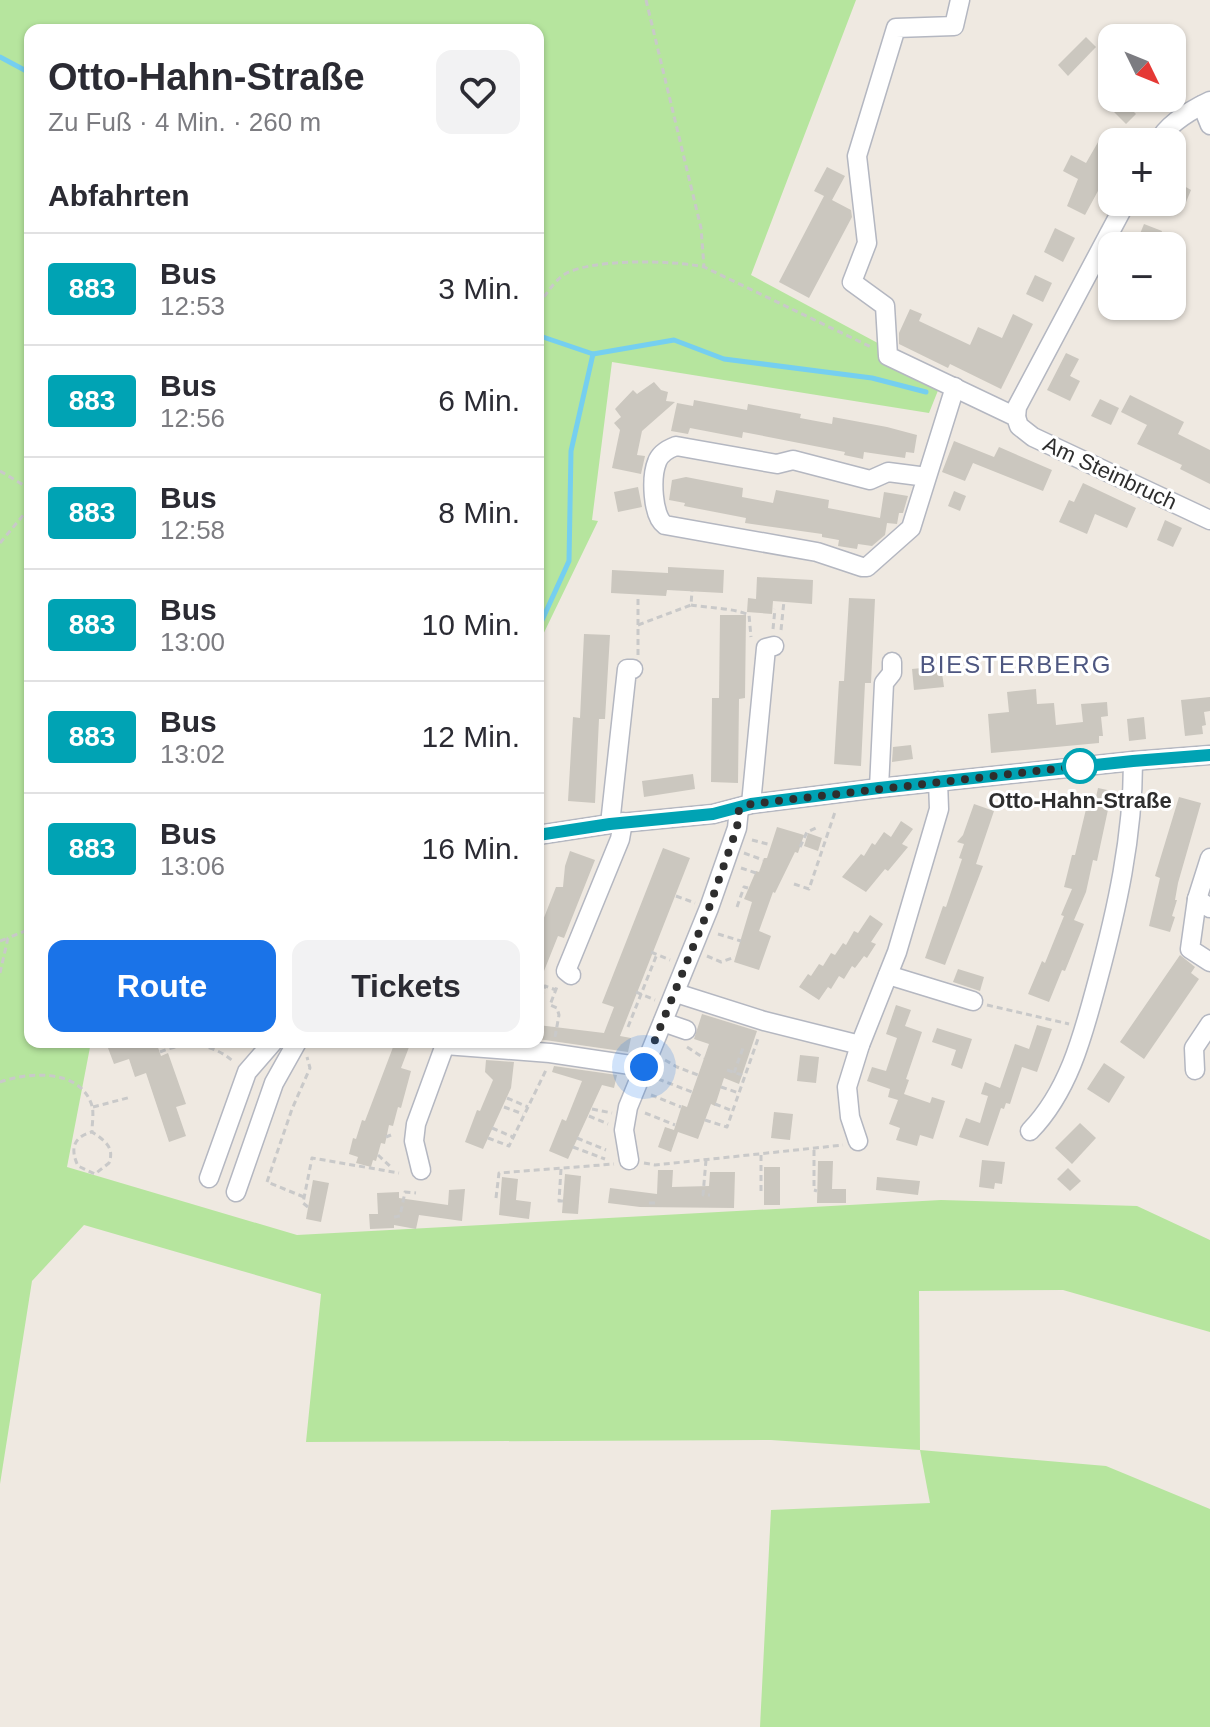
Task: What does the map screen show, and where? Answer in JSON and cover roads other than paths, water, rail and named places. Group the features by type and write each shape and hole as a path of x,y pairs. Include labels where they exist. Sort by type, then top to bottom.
{"street":[{"name":"Am Steinbruch","path":"960,0 954,26 896,28 857,156 867,243 852,282 885,306 888,356 1016,417 1019,426 1033,437 1210,520"},
{"path":"1169,128 1206,103 1210,125"},
{"path":"1016,417 1017,407 1119,216"},
{"path":"927,477 888,472 870,480 793,460 777,464 676,446 665,451 656,463 654,507 658,520 665,525 817,552 862,567 873,563 911,528 927,477 955,387"},
{"path":"629,1160 624,1130 626,1114 651,1067 668,998 745,806 766,648 774,642"},
{"path":"879,788 884,683 892,667"},
{"path":"568,973 620,839 616,823 627,669 633,669"},
{"path":"544,834 616,823 713,814 745,806 879,788 1210,755"},
{"path":"1030,1131 1062,1089 1085,1028 1110,937 1128,853 1133,806 1133,761"},
{"path":"858,1141 850,1117 847,1087 888,975 939,809 938,781"},
{"path":"1210,858 1204,904 1190,949 1210,962"},
{"path":"888,975 973,1001"},
{"path":"668,998 860,1045"},
{"path":"663,1022 686,1030"},
{"path":"1195,1070 1194,1048 1210,1024"},
{"path":"209,1178 247,1072 268,1048"},
{"path":"421,1170 414,1141 416,1124 444,1048"},
{"path":"492,1048 651,1067"},
{"path":"236,1192 274,1083 302,1049"}],"waterway":[{"path":"0,57 24,70"},
{"path":"544,337 593,354 674,340 724,359 872,378 926,392"},
{"path":"544,616 569,561 571,451 593,354"}],"place":[{"name":"Otto-Hahn-Straße","path":"1080,766"}],"district":[{"name":"BIESTERBERG","path":"1016,664"}]}
